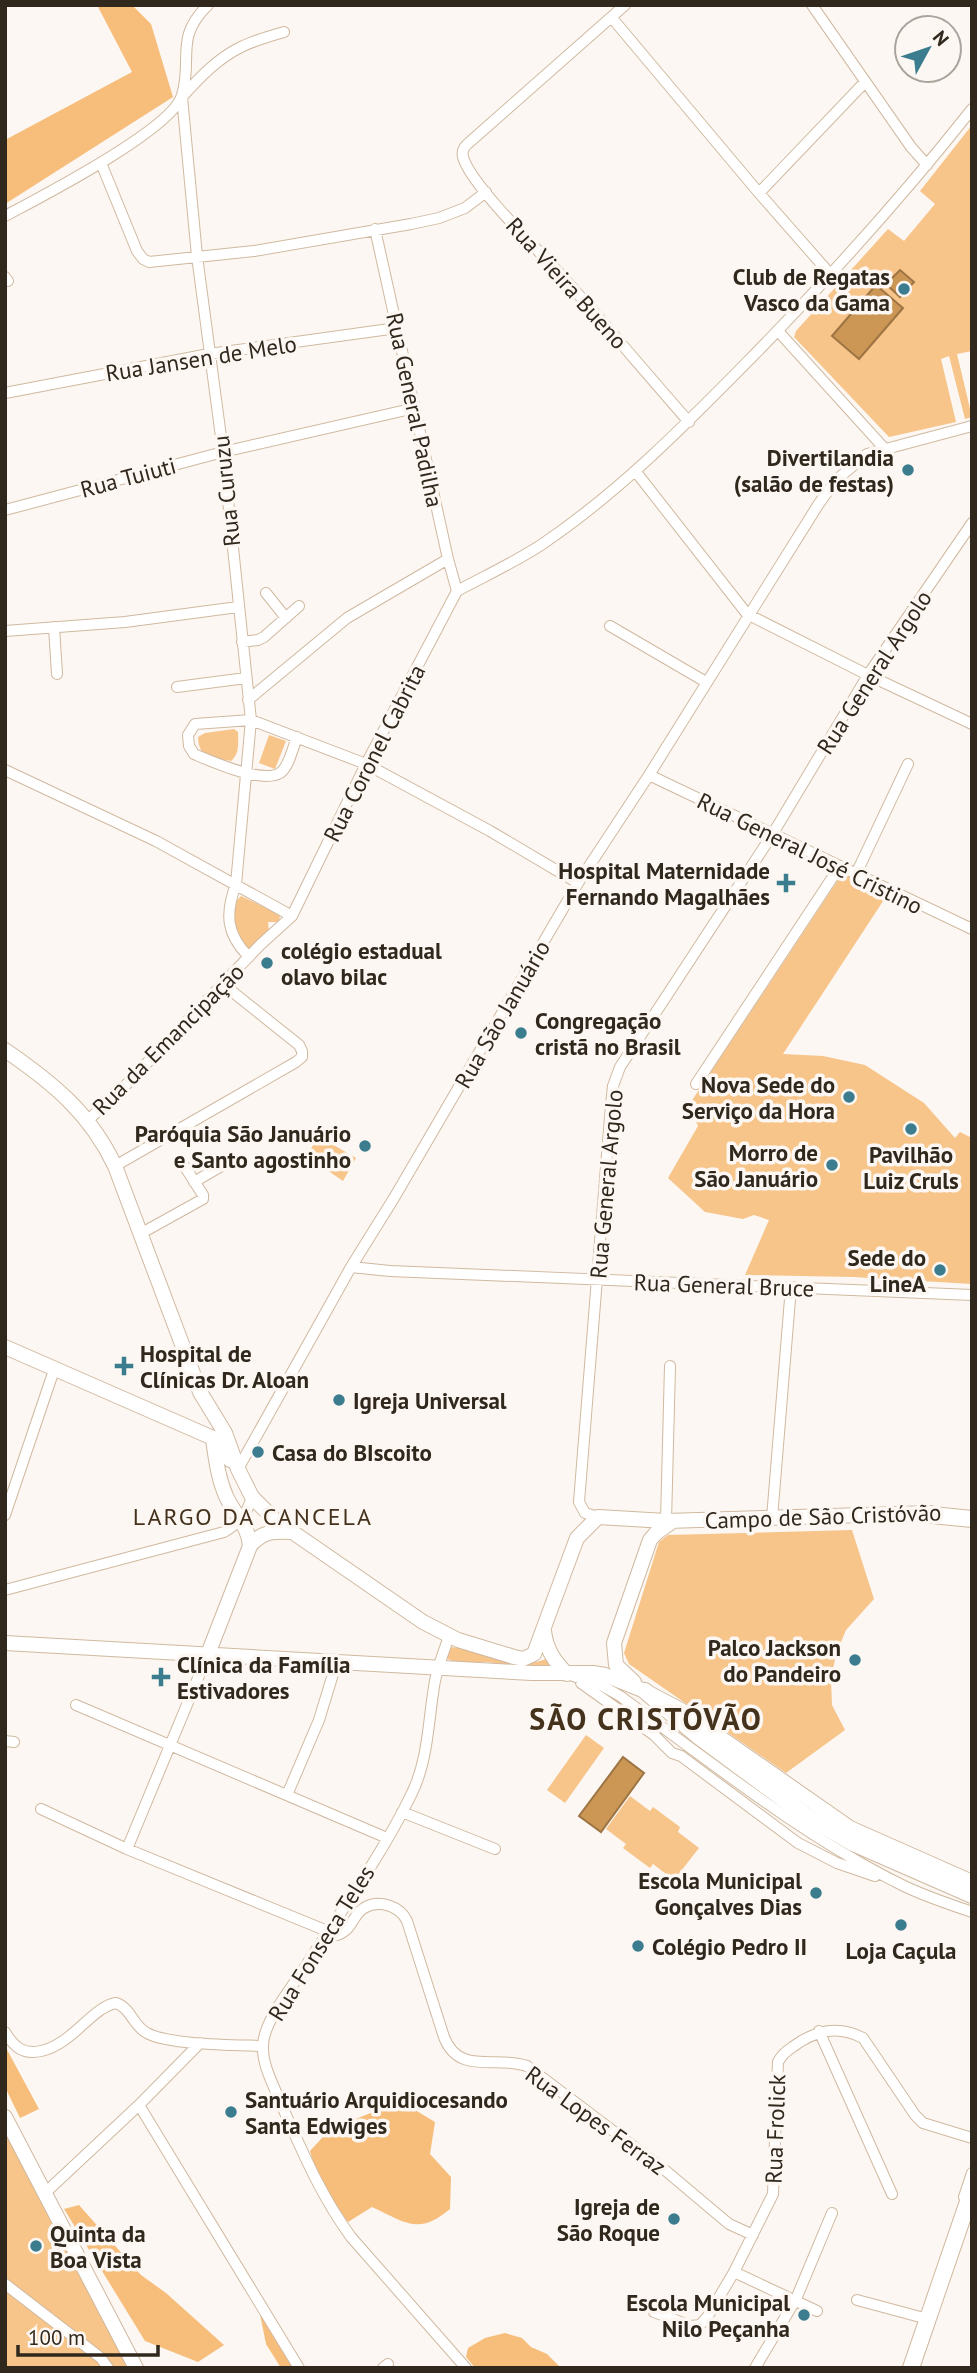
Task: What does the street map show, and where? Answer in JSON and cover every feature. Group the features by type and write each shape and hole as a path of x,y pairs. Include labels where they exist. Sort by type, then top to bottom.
{"highway":[{"path":"922,1514 972,1519"},
{"path":"645,1691 697,1735 806,1815 853,1843 972,1895"},
{"path":"910,2368 972,2191"}],"main road":[{"path":"5,1050 66,1096 103,1141 115,1166 205,1403 222,1486 250,1538 250,1546 208,1654"},
{"path":"5,1347 213,1438 238,1469"},
{"path":"205,1403 225,1433 252,1497 270,1516 423,1622 449,1636 523,1659 536,1652 577,1538 598,1517"},
{"name":"Campo de São Cristóvão","path":"598,1517 670,1520 972,1511"},
{"name":"Campo de São Cristóvão","path":"645,1691 616,1665 614,1643 650,1540 670,1520"},
{"path":"250,1546 264,1534 292,1532"},
{"path":"544,1631 545,1643 551,1656 567,1674"},
{"name":"Campo de São Cristóvão","path":"5,1643 604,1675 645,1691 681,1710 850,1828 972,1882"},
{"path":"5,2117 136,2368"},
{"path":"123,2341 148,2368"}],"street":[{"name":"Rua Curuzu","path":"208,5 194,20 186,40 182,97 197,257 223,452 251,720 236,884 229,907 230,927 237,945 249,957"},
{"path":"625,5 612,18 831,275"},
{"path":"811,5 911,147 928,165"},
{"name":"Rua Vieira Bueno","path":"612,18 462,149 462,154 469,170 486,192 689,422"},
{"path":"5,216 102,163 164,119 198,79 230,53 244,45 284,32"},
{"path":"759,193 865,82"},
{"path":"457,591 541,544 636,472 689,422 831,275 928,165 972,109"},
{"path":"102,163 137,251 149,262 254,251 439,218 465,208 486,192"},
{"name":"Rua General Padilha","path":"375,229 457,591"},
{"name":"Rua Jansen de Melo","path":"5,393 209,354 397,328"},
{"path":"778,331 884,448"},
{"name":"Rua Tuiuti","path":"5,512 223,452 415,408"},
{"name":"Rua São Januário","path":"238,1469 351,1267 578,883 649,775 747,614 835,481 867,454 972,426"},
{"path":"636,472 747,614 972,724"},
{"name":"Rua General Argolo","path":"598,1517 585,1513 579,1502 611,1105 613,1086 620,1067 772,835 868,675 972,523"},
{"path":"248,700 347,618 448,559"},
{"name":"Rua Coronel Cabrita","path":"292,916 366,764 457,591"},
{"path":"266,593 286,618"},
{"path":"242,642 264,637 299,606"},
{"path":"5,631 125,622 238,607"},
{"path":"610,626 706,682"},
{"path":"54,627 57,674"},
{"path":"177,687 246,678"},
{"path":"297,737 281,772 271,776 245,773 194,754 189,746 188,735 195,724 251,720 297,737 366,764 490,831 578,883"},
{"path":"856,874 908,764"},
{"path":"5,770 156,841 292,916"},
{"name":"Rua General José Cristino","path":"649,775 972,929"},
{"path":"696,1084 840,866"},
{"name":"Rua da Emancipação","path":"87,1121 122,1089 292,916"},
{"path":"115,1166 302,1057 299,1045 224,985"},
{"path":"194,1182 223,1165"},
{"path":"140,1234 203,1199 185,1167"},
{"name":"Rua General Bruce","path":"351,1267 390,1271 972,1295"},
{"path":"772,1518 791,1287"},
{"path":"670,1366 670,1520"},
{"path":"5,1515 54,1370"},
{"path":"5,1471 18,1474"},
{"path":"5,1590 224,1532 241,1520 252,1497"},
{"name":"Rua Fonseca Teles","path":"449,1636 434,1684 427,1741 419,1777 387,1838 281,2004 267,2029 262,2046 269,2075 317,2185 336,2217 466,2368"},
{"path":"127,1849 208,1654"},
{"path":"287,1795 319,1720 337,1661"},
{"path":"567,1674 596,1692 653,1735 672,1753 681,1756 798,1843 837,1863 972,1912"},
{"path":"76,1705 387,1838"},
{"path":"41,1809 127,1849 327,1932"},
{"path":"402,1812 495,1849"},
{"name":"Rua Lopes Ferraz","path":"327,1932 337,1935 344,1933 364,1908 375,1905 399,1910 407,1921 444,2037 453,2055 462,2060 527,2066 666,2171 729,2224 753,2235"},
{"path":"5,2032 22,2052 47,2050 69,2038 105,2007 116,2003 125,2008 138,2026 150,2035 200,2043 262,2046"},
{"path":"819,2031 863,2038 923,2123 972,2138"},
{"path":"819,2031 892,2194"},
{"name":"Rua Frolick","path":"753,2235 773,2194 778,2062 786,2052 819,2031"},
{"path":"45,2193 200,2043"},
{"path":"138,2105 299,2368"},
{"path":"910,2368 972,2173"},
{"path":"755,2368 796,2299 832,2213"},
{"path":"654,2312 691,2326 700,2325 734,2272 753,2235"},
{"path":"734,2272 817,2311"},
{"path":"5,2284 104,2360 108,2368"},
{"path":"857,2300 924,2318"}],"shaded area":[{"path":"97,5 132,5 151,24 173,97 5,204 5,140 132,72"},
{"name":"Club de Regatas Vasco da Gama","path":"972,125 972,351 957,354 972,417 965,419 949,356 941,359 956,422 889,437 794,337 796,331 888,229 904,241 935,204 920,191"},
{"path":"900,270 914,282 900,297 886,284"},
{"path":"876,285 903,308 859,359 832,336"},
{"path":"234,729 238,732 238,748 231,761 213,758 201,750 198,737 205,733"},
{"path":"269,735 286,741 275,769 259,763"},
{"path":"844,871 889,892 783,1054 823,1056 865,1065 924,1103 955,1138 960,1132 972,1138 972,1284 853,1277 745,1275 769,1220 754,1215 743,1219 705,1212 668,1178 698,1126 689,1105"},
{"path":"241,896 280,915 279,922 268,922 269,932 252,948 246,949 236,934 233,905"},
{"path":"318,1136 356,1158 343,1181 307,1156"},
{"path":"852,1530 874,1599 846,1630 836,1654 831,1680 832,1705 845,1730 786,1773 629,1664 624,1653 659,1542 668,1535"},
{"path":"451,1647 511,1662 535,1662 548,1658 553,1666 524,1667 487,1662 454,1662 446,1658"},
{"path":"586,1735 604,1748 565,1803 547,1790"},
{"path":"623,1757 644,1773 601,1832 579,1816"},
{"path":"630,1796 650,1811 653,1807 680,1827 678,1832 699,1848 674,1880 653,1864 650,1868 623,1848 626,1844 606,1829"},
{"path":"5,2046 39,2109 20,2118 5,2087"},
{"path":"400,2101 435,2122 430,2154 451,2177 450,2209 429,2222 411,2224 372,2207 348,2222 320,2185 310,2151 329,2126 341,2125"},
{"name":"Quinta da Boa Vista","path":"5,2127 127,2364 124,2368 5,2368"},
{"path":"79,2205 141,2275 166,2293 224,2345 198,2362 145,2341 64,2209"},
{"path":"258,2304 301,2368 281,2368 266,2344"},
{"path":"505,2333 522,2338 531,2347 547,2354 561,2368 475,2368 466,2357 468,2348 485,2338"}],"place":[{"name":"Club de Regatas Vasco da Gama","path":"904,289"},
{"name":"Divertilandia (salão de festas)","path":"908,470"},
{"name":"Hospital Maternidade Fernando Magalhães","path":"786,883"},
{"name":"colégio estadual olavo bilac","path":"267,963"},
{"name":"Congregação cristã no Brasil","path":"521,1033"},
{"name":"Nova Sede do Serviço da Hora","path":"849,1097"},
{"name":"Pavilhão Luiz Cruls","path":"911,1129"},
{"name":"Paróquia São Januário e Santo agostinho","path":"365,1146"},
{"name":"Morro de São Januário","path":"832,1165"},
{"name":"Sede do LineA","path":"940,1270"},
{"name":"Hospital de Clínicas Dr. Aloan","path":"124,1366"},
{"name":"Igreja Universal","path":"339,1400"},
{"name":"Casa do BIscoito","path":"258,1452"},
{"name":"Palco Jackson do Pandeiro","path":"855,1660"},
{"name":"Clínica da Família Estivadores","path":"161,1677"},
{"name":"Escola Municipal Gonçalves Dias","path":"816,1893"},
{"name":"Loja Caçula","path":"901,1925"},
{"name":"Colégio Pedro II","path":"638,1946"},
{"name":"Santuário Arquidiocesando Santa Edwiges","path":"231,2112"},
{"name":"Igreja de São Roque","path":"674,2219"},
{"name":"Quinta da Boa Vista","path":"36,2246"},
{"name":"Escola Municipal Nilo Peçanha","path":"804,2315"}],"district":[{"name":"LARGO DA CANCELA","path":"253,1516"},
{"name":"SÃO CRISTÓVÃO","path":"646,1718"}]}
